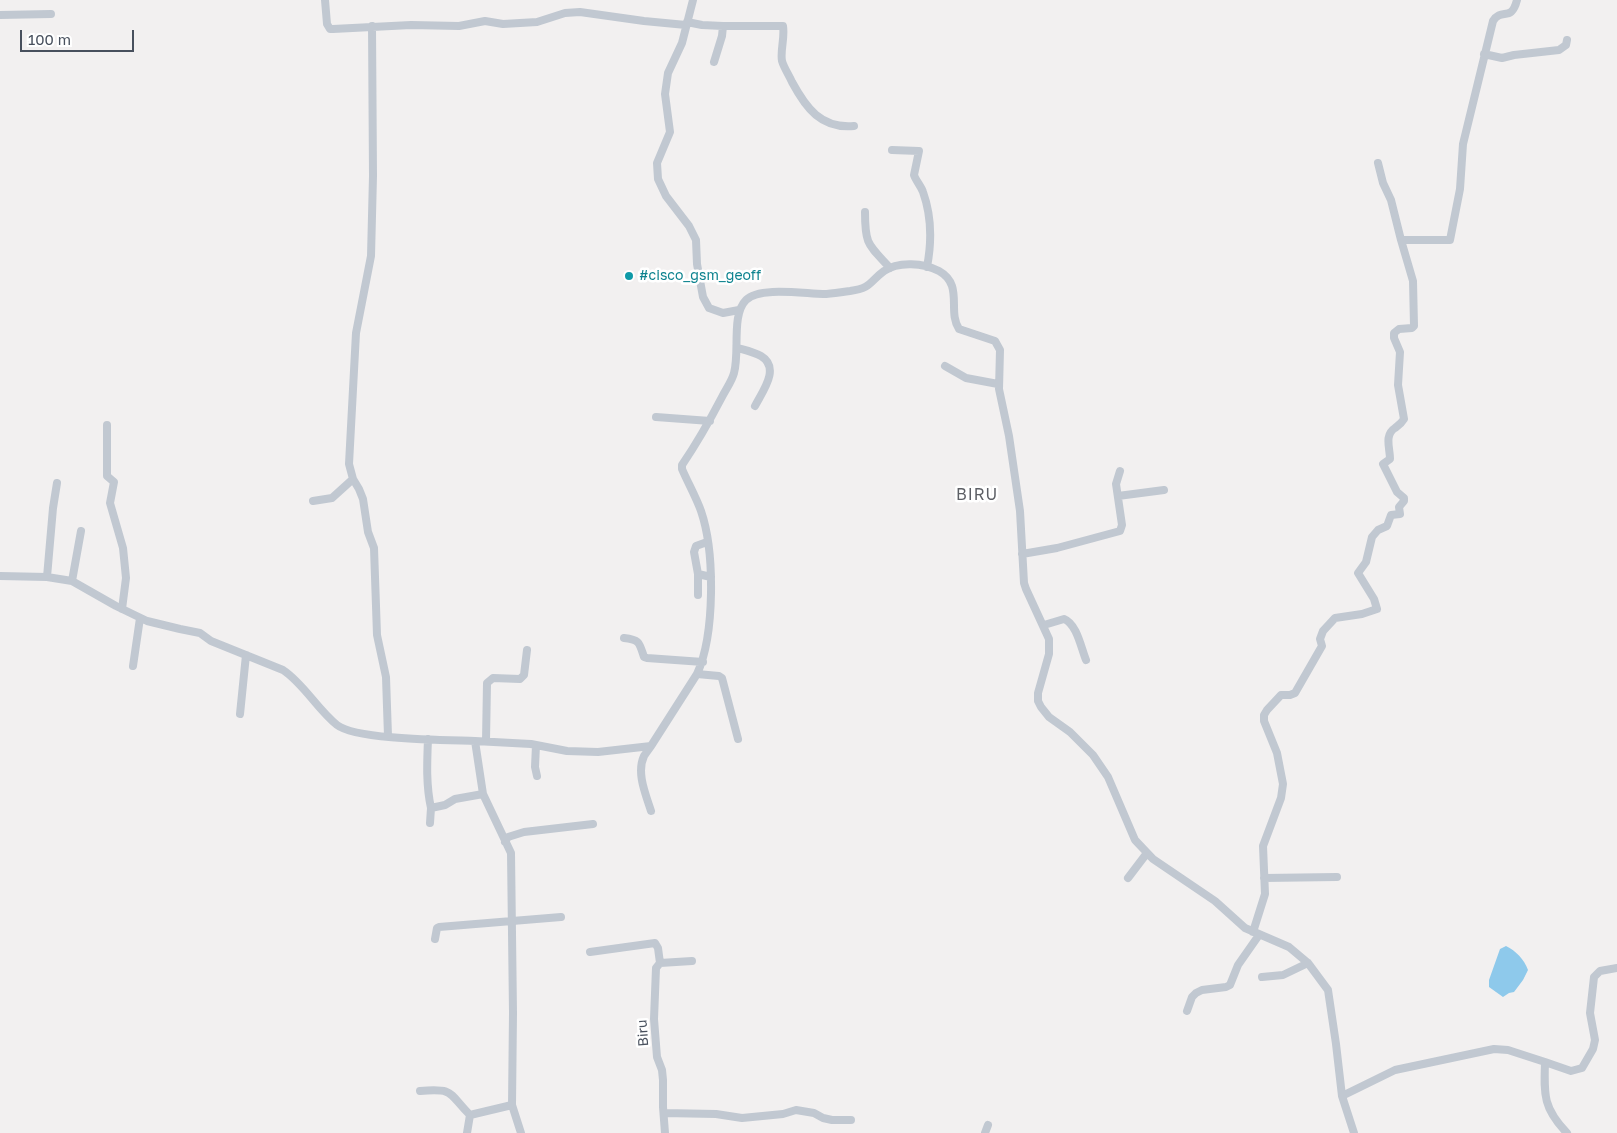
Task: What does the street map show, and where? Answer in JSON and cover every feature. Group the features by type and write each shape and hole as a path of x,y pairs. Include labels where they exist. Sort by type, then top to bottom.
{"street":[{"path":"325,0 327,24 330,29 372,26 460,26 484,21 503,24 537,22 565,13 580,12 644,22 723,26 783,26 782,62 808,108 819,118 838,125 854,126"},
{"path":"693,0 682,43 668,73 665,94 670,132 657,163 658,179 666,196 689,226 696,240 698,272 703,297 709,308 723,313 739,310"},
{"path":"1401,240 1449,241 1451,239 1460,189 1463,144 1484,54 1494,18 1498,15 1513,12 1517,0"},
{"path":"0,15 51,14"},
{"path":"372,26 373,176 371,256 356,334 349,464 353,479 361,493 368,532 374,548 377,635 386,677 388,736"},
{"path":"714,62 723,26"},
{"path":"1484,54 1502,58 1514,54 1559,50 1566,45 1567,40"},
{"path":"892,150 917,150 920,154 914,175 922,190 932,230 927,267"},
{"path":"1187,1011 1192,997 1196,993 1202,990 1230,985 1238,965 1256,933 1265,894 1263,846 1282,798 1284,784 1277,753 1264,721 1266,710 1281,695 1295,693 1322,646 1320,639 1323,631 1334,618 1362,614 1377,609 1358,571 1366,562 1372,537 1378,530 1387,526 1391,515 1400,514 1400,504 1404,501 1404,498 1397,492 1383,464 1390,458 1388,439 1390,433 1404,419 1398,385 1400,352 1394,338 1394,333 1399,329 1412,328 1414,326 1413,281 1391,200 1383,183 1378,163"},
{"path":"864,212 867,242 890,268"},
{"path":"651,811 641,769 645,754 698,674 703,662 712,593 707,542 701,511 682,469 682,465 710,421 734,375 738,348 739,310 747,298 759,294 790,291 824,294 856,290 869,286 890,268 906,265 927,267 940,272 950,282 954,290 954,318 959,329 995,341 1000,350 998,384 1020,512 1026,589 1050,639 1049,654 1038,693 1038,701 1049,717 1070,732 1093,755 1108,776 1135,840 1147,854 1215,901 1245,928 1277,940 1289,947 1308,963 1328,990 1342,1096 1354,1133"},
{"path":"738,348 761,356 770,367 769,381 755,406"},
{"path":"945,366 966,378 998,384"},
{"path":"656,417 710,421"},
{"path":"107,425 106,474 113,481 114,485 110,503 116,518 125,560 126,578 122,609"},
{"path":"1022,554 1057,548 1118,533 1122,526 1116,484 1120,471"},
{"path":"312,501 332,498 343,486 353,479"},
{"path":"47,577 57,483"},
{"path":"1118,496 1164,490"},
{"path":"72,581 81,531"},
{"path":"698,595 695,548 707,542"},
{"path":"698,574 711,577"},
{"path":"0,576 47,577 72,581 140,618 180,630 200,632 211,640 283,670 292,676 329,717 344,729 388,736 536,745 566,752 598,752 651,746"},
{"path":"133,666 140,618"},
{"path":"1044,625 1064,619 1068,620 1073,626 1086,660"},
{"path":"624,638 636,640 644,657 647,658 703,662"},
{"path":"486,741 487,683 493,678 520,679 524,675 527,650"},
{"path":"240,714 246,655"},
{"path":"698,674 722,678 738,739"},
{"path":"428,739 426,773 427,791 431,808 430,823"},
{"path":"475,741 483,794 510,853 512,1105 521,1133"},
{"path":"536,745 535,767 537,776"},
{"path":"431,808 445,805 455,799 483,794"},
{"path":"505,842 508,836 520,832 594,824"},
{"path":"1128,878 1147,854"},
{"path":"1264,878 1337,877"},
{"path":"435,939 439,927 561,917"},
{"path":"590,952 655,943 658,948 660,963 692,962"},
{"name":"Biru","path":"660,963 656,968 654,1019 657,1056 663,1080 665,1133"},
{"path":"1262,977 1283,975 1308,963"},
{"path":"1342,1096 1394,1070 1482,1050 1508,1050 1571,1071 1582,1068 1593,1049 1595,1040 1590,1013 1594,977 1600,971 1617,968"},
{"path":"1545,1062 1544,1093 1548,1108 1567,1133"},
{"path":"420,1090 448,1092 456,1098 470,1115 467,1133"},
{"path":"470,1115 512,1105"},
{"path":"664,1113 716,1114 742,1118 783,1114 796,1110 814,1113 832,1120 851,1120"},
{"path":"985,1133 988,1125"}],"water":[{"path":"1506,946 1519,956 1528,970 1514,992 1503,997 1489,987 1489,980 1500,949"}],"place":[{"name":"#cisco_gsm_geoff","path":"629,276"}],"district":[{"name":"BIRU","path":"977,495"}]}
